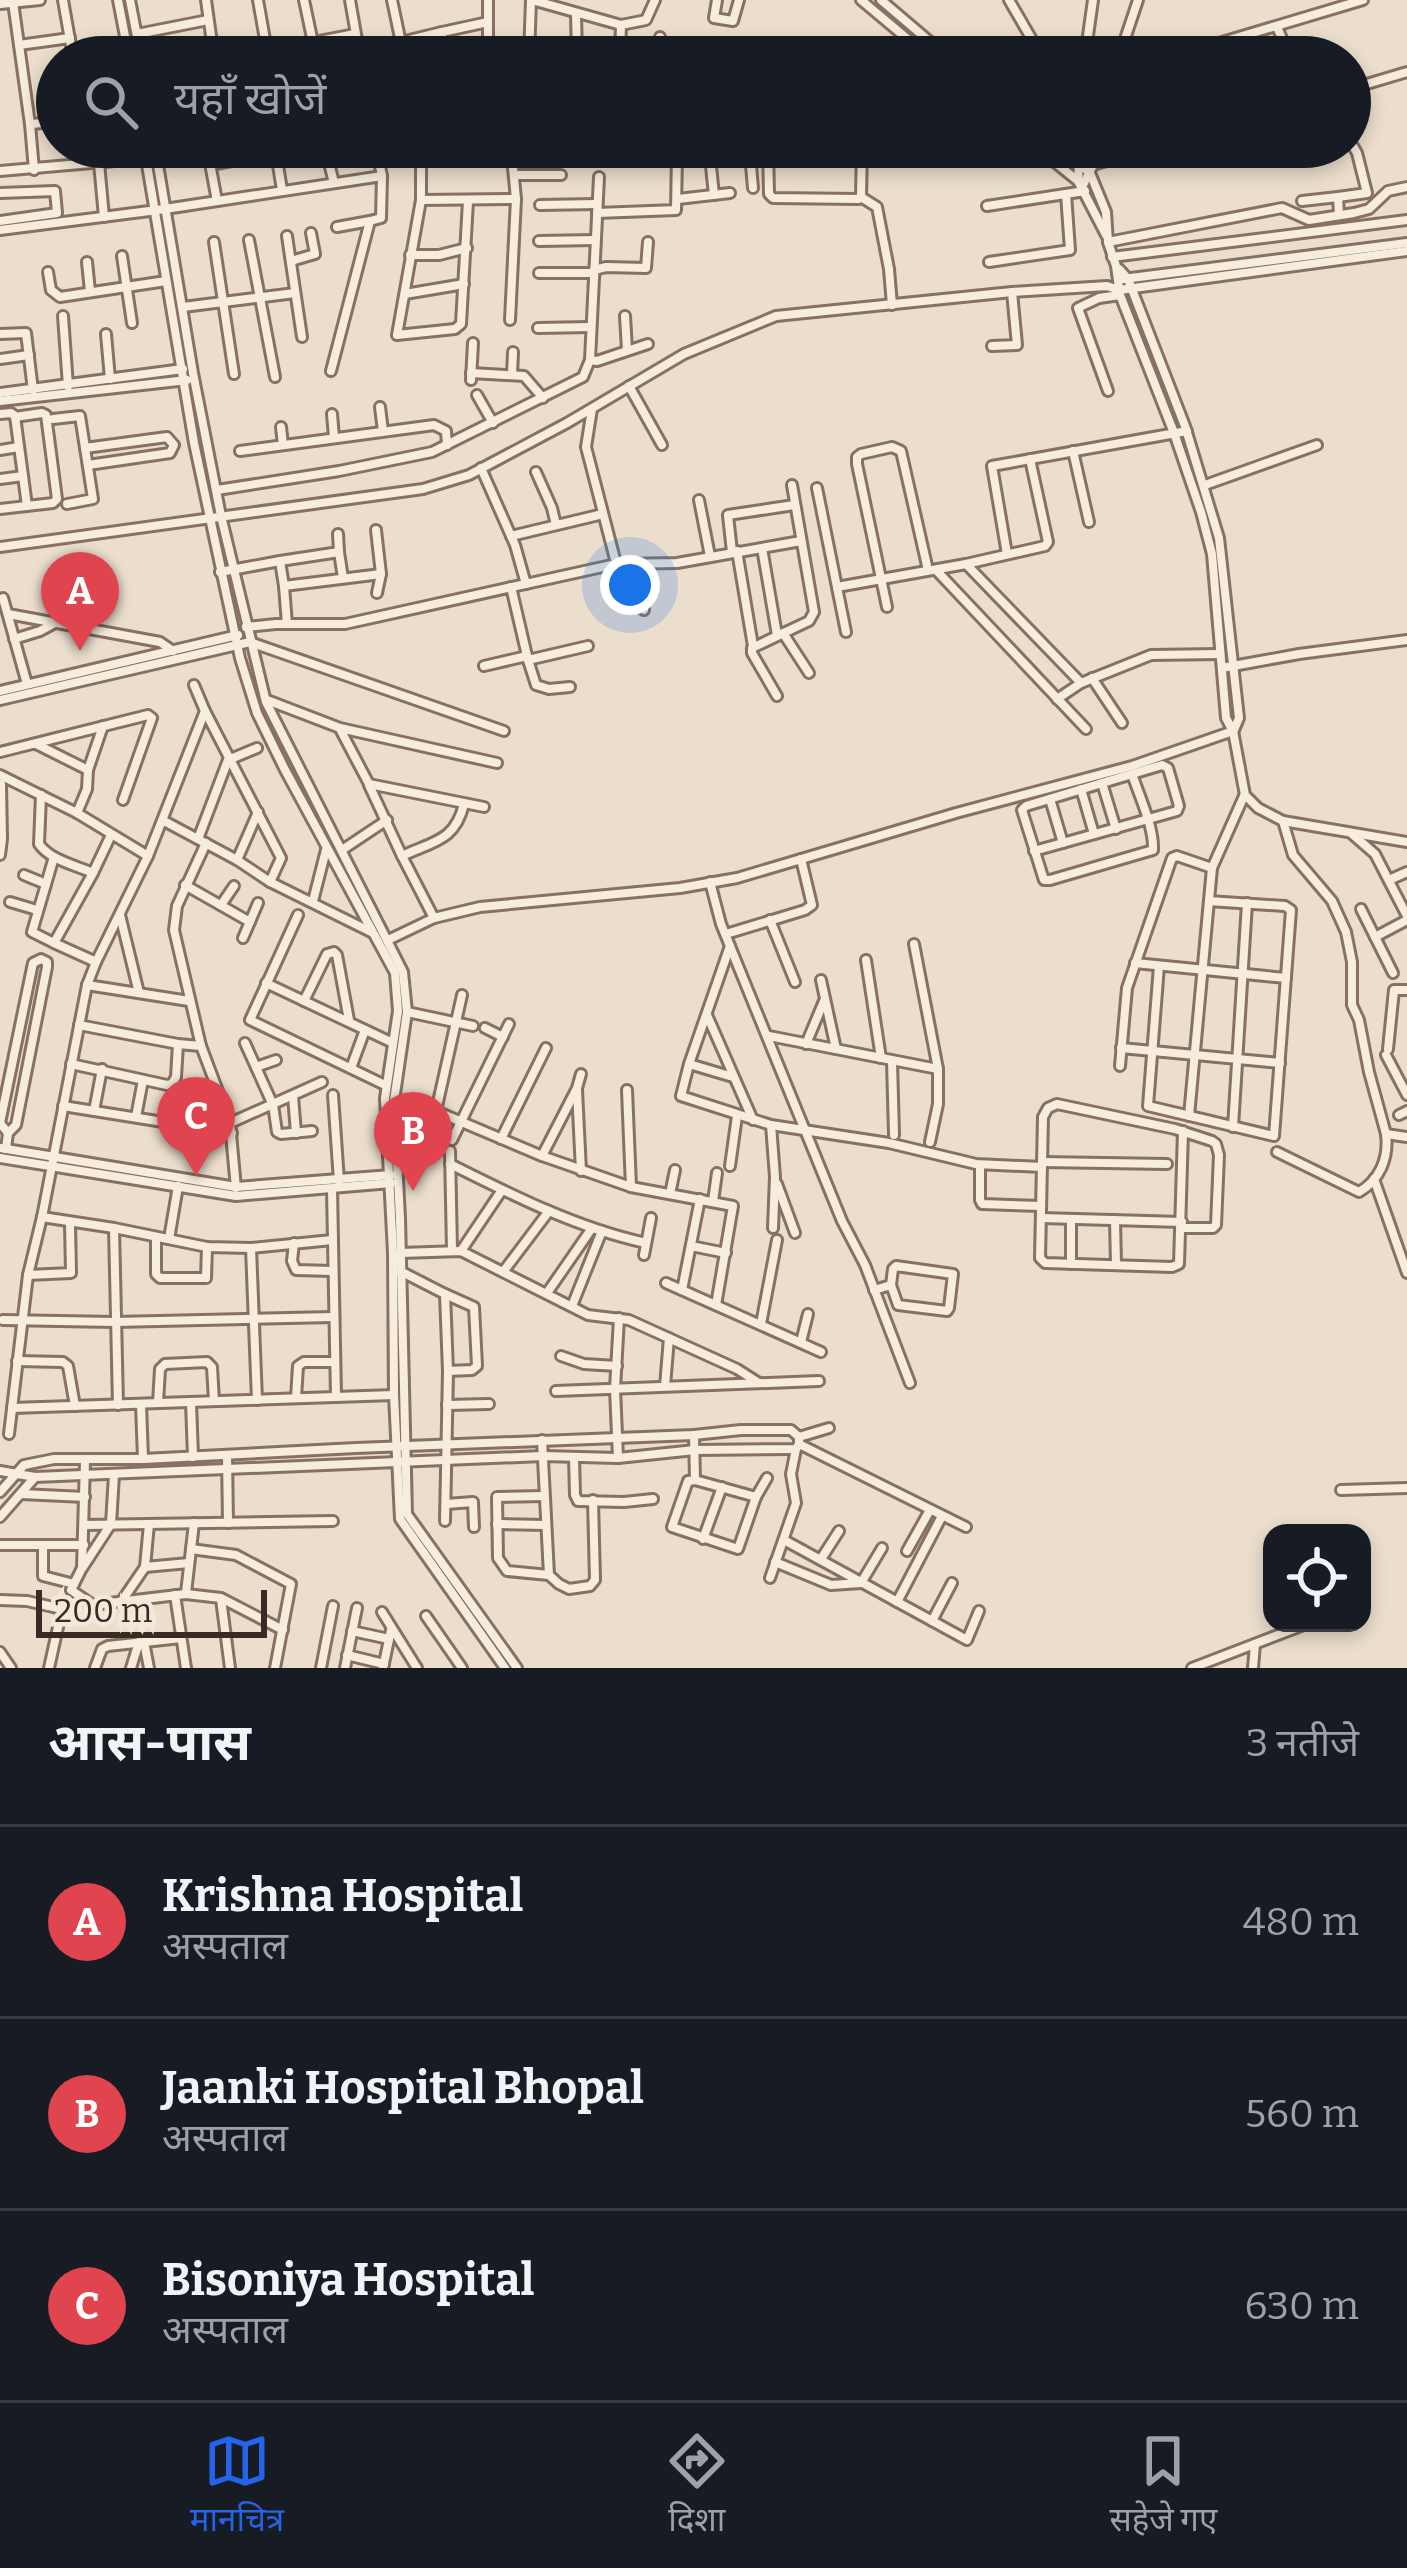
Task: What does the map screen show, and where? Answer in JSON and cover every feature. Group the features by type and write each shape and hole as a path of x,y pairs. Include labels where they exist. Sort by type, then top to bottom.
{"street":[{"path":"0,4 40,0"},
{"path":"63,0 70,36"},
{"path":"118,0 125,36"},
{"path":"130,0 137,34 208,20"},
{"path":"206,0 211,36"},
{"path":"258,0 264,36"},
{"path":"304,0 313,36"},
{"path":"346,36 356,34 350,1 362,0"},
{"path":"392,0 400,36"},
{"path":"488,0 488,36"},
{"path":"530,36 532,0 621,25 646,20 655,0"},
{"path":"717,0 713,18 733,22 740,0"},
{"path":"861,0 903,36"},
{"path":"881,0 923,36"},
{"path":"1009,0 1030,36"},
{"path":"1088,36 1094,0"},
{"path":"1126,36 1138,0"},
{"path":"1246,36 1363,0"},
{"path":"13,2 34,170"},
{"path":"576,13 577,36"},
{"path":"426,36 488,22"},
{"path":"621,25 621,36"},
{"path":"1277,27 1281,36"},
{"path":"442,32 442,36"},
{"path":"19,45 36,43"},
{"path":"1371,83 1407,72"},
{"path":"29,124 36,124"},
{"path":"0,171 56,168"},
{"path":"99,168 104,217"},
{"path":"154,168 166,280 265,700 342,850 392,965 398,990 386,1085 400,1252 401,1521 517,1668"},
{"path":"211,168 217,201"},
{"path":"279,168 282,190"},
{"path":"330,168 334,183"},
{"path":"337,226 381,218 380,168"},
{"path":"422,168 421,200 397,335 455,329 461,324 468,201"},
{"path":"510,320 513,168"},
{"path":"540,205 674,211 677,168"},
{"path":"711,168 713,195"},
{"path":"751,168 754,188"},
{"path":"768,168 773,198 861,196"},
{"path":"861,196 862,168"},
{"path":"1061,168 1082,186"},
{"path":"1080,168 1082,186 1107,239 1119,288 1194,488 1211,548 1226,718 1233,731 1245,795 1283,821 1407,842"},
{"path":"1302,201 1367,193 1361,168"},
{"path":"987,206 1066,194 1082,186 1092,169"},
{"path":"1092,169 1106,212 1107,239"},
{"path":"514,175 560,175"},
{"path":"0,220 104,217 382,176"},
{"path":"218,490 383,464 447,445 583,377 590,360 599,177"},
{"path":"1107,239 1282,208 1310,220 1369,209 1388,190 1407,187"},
{"path":"0,193 56,191 57,214 0,230"},
{"path":"678,199 730,193"},
{"path":"989,262 1070,250 1066,194"},
{"path":"861,196 877,207 891,300"},
{"path":"1336,229 1337,197"},
{"path":"421,200 516,199"},
{"path":"160,210 183,307 194,443 208,516 257,712 372,933"},
{"path":"1114,262 1407,220"},
{"path":"331,370 370,221"},
{"path":"291,261 315,254 311,233"},
{"path":"287,236 302,337"},
{"path":"249,240 275,377"},
{"path":"539,241 595,240"},
{"path":"214,242 234,374"},
{"path":"539,273 646,268 648,242"},
{"path":"0,547 422,489 481,468 684,354 776,316 891,300 1119,288 1407,247"},
{"path":"410,255 467,248"},
{"path":"122,256 132,323"},
{"path":"87,262 90,291"},
{"path":"48,272 51,290 60,297 166,280"},
{"path":"404,294 464,284"},
{"path":"1108,392 1079,311 1080,306 1119,288"},
{"path":"1119,288 1187,431 1222,547 1239,718 1233,731 1023,809 1042,878 1050,880 1153,850 1132,774"},
{"path":"183,307 296,292"},
{"path":"992,346 1016,345 1012,292"},
{"path":"63,316 69,389"},
{"path":"625,316 627,351"},
{"path":"538,328 591,327"},
{"path":"0,334 25,332 33,390"},
{"path":"106,334 110,379"},
{"path":"472,343 471,377 526,377 543,398"},
{"path":"590,360 648,344"},
{"path":"512,376 513,352"},
{"path":"0,358 29,356"},
{"path":"0,397 110,379 188,374"},
{"path":"0,397 188,374"},
{"path":"629,386 662,446"},
{"path":"477,395 493,423"},
{"path":"380,407 383,430"},
{"path":"592,407 586,447 616,564"},
{"path":"0,509 57,499 44,413 15,417"},
{"path":"0,414 15,417 28,506"},
{"path":"332,414 334,437"},
{"path":"53,418 78,415 86,448 93,499 67,504"},
{"path":"240,451 438,425 446,431 447,445"},
{"path":"281,427 284,445"},
{"path":"1007,554 994,465 1187,431"},
{"path":"86,448 167,437 174,445"},
{"path":"174,445 194,443"},
{"path":"88,465 170,453 174,445"},
{"path":"1194,488 1317,445"},
{"path":"0,450 19,447"},
{"path":"887,607 856,460 861,454 892,447 901,451 932,570 1086,729"},
{"path":"1073,451 1089,522"},
{"path":"837,586 1045,546 1048,542 1030,459"},
{"path":"481,468 526,584"},
{"path":"536,472 556,525"},
{"path":"0,479 23,476"},
{"path":"754,646 814,616 792,485"},
{"path":"818,488 846,632"},
{"path":"698,500 710,556"},
{"path":"777,696 752,653 728,515 794,505"},
{"path":"511,536 603,514"},
{"path":"376,530 381,574 377,593"},
{"path":"338,534 343,578"},
{"path":"0,691 236,640 286,624 345,624 616,564 677,562 801,541"},
{"path":"762,548 780,634 809,673"},
{"path":"220,572 339,552"},
{"path":"280,561 286,624"},
{"path":"966,564 1081,682"},
{"path":"628,565 638,605 644,610"},
{"path":"284,586 381,574"},
{"path":"511,587 527,658 539,687 570,687"},
{"path":"3,598 28,688"},
{"path":"8,614 160,642 173,651"},
{"path":"14,639 55,623"},
{"path":"248,634 503,731"},
{"path":"0,700 28,688 173,651 236,640"},
{"path":"1222,668 1407,640"},
{"path":"484,666 588,646"},
{"path":"1058,699 1081,682 1150,655 1220,654"},
{"path":"1092,678 1122,723"},
{"path":"194,686 280,853 270,882"},
{"path":"265,700 340,728 497,763"},
{"path":"9,1434 28,1275 87,986 164,821 205,711"},
{"path":"0,752 148,715 152,718 123,800"},
{"path":"76,813 103,726"},
{"path":"340,728 434,918"},
{"path":"35,743 88,770"},
{"path":"236,1191 231,1128 201,1046 173,930 175,910 229,760 257,748"},
{"path":"383,943 434,918 480,907 737,878 956,813 1162,765 1168,768 1178,809 1034,851"},
{"path":"0,855 0,779 76,813 148,856"},
{"path":"1095,782 1116,829"},
{"path":"369,784 484,807"},
{"path":"1081,790 1094,834"},
{"path":"41,795 39,847 93,873"},
{"path":"1189,1116 1211,868 1245,795"},
{"path":"1050,799 1063,843"},
{"path":"402,856 451,832 464,804"},
{"path":"237,860 258,811"},
{"path":"342,850 387,820"},
{"path":"164,821 372,933 403,971 407,1012 394,1102 394,1395 402,1446"},
{"path":"1277,1152 1354,1192 1364,1190 1376,1177 1387,1154 1386,1134 1352,1005 1353,970 1346,932 1332,901 1292,855 1283,821"},
{"path":"1349,831 1368,846 1407,918 1375,938"},
{"path":"54,943 111,835"},
{"path":"313,901 326,849"},
{"path":"54,857 33,933 96,962"},
{"path":"1120,1066 1125,998 1172,858 1211,868"},
{"path":"725,934 812,905 801,859"},
{"path":"1389,880 1407,872"},
{"path":"24,875 46,884"},
{"path":"710,883 725,934 910,1383"},
{"path":"185,885 250,922"},
{"path":"221,905 234,886"},
{"path":"1159,966 1148,1106 1268,1137 1276,1134 1290,908 1209,901"},
{"path":"10,902 38,910"},
{"path":"243,938 259,903"},
{"path":"1233,1126 1246,904"},
{"path":"1360,909 1393,973"},
{"path":"119,914 139,993"},
{"path":"298,915 250,1026 386,1085"},
{"path":"770,920 795,982"},
{"path":"730,944 681,1096 752,1120 980,1165 1167,1165"},
{"path":"914,944 938,1069 938,1104 930,1142"},
{"path":"304,1001 327,954 336,953 349,1022"},
{"path":"8,1133 0,1123 33,963 41,959 47,967 37,1023 16,1125 2,1152 236,1191 394,1179"},
{"path":"866,960 881,1058"},
{"path":"1135,963 1286,978"},
{"path":"821,980 836,1049"},
{"path":"266,983 393,1043"},
{"path":"87,986 189,1001"},
{"path":"1407,990 1394,991 1387,1052 1407,1095"},
{"path":"436,1111 462,995"},
{"path":"806,1043 825,999"},
{"path":"407,1012 473,1027"},
{"path":"706,1014 752,1120"},
{"path":"21,1019 37,1023"},
{"path":"452,1139 509,1024"},
{"path":"79,1025 201,1046"},
{"path":"485,1028 503,1036"},
{"path":"351,1068 365,1030"},
{"path":"768,1036 938,1069"},
{"path":"245,1043 273,1105 277,1132 312,1131"},
{"path":"71,1064 172,1084 178,1044"},
{"path":"501,1139 546,1048"},
{"path":"1121,1048 1280,1063"},
{"path":"256,1067 276,1060"},
{"path":"892,1060 894,1135"},
{"path":"689,1064 734,1077"},
{"path":"94,1111 103,1069"},
{"path":"542,1156 581,1074"},
{"path":"136,1117 143,1080"},
{"path":"63,1106 231,1128 322,1082"},
{"path":"577,1088 581,1172"},
{"path":"627,1090 631,1187"},
{"path":"333,1095 336,1397"},
{"path":"293,1096 296,1133"},
{"path":"168,1102 208,1106 222,1100"},
{"path":"394,1102 436,1111 581,1172 735,1208 716,1305"},
{"path":"1041,1218 1115,1220 1182,1225 1213,1228 1216,1144 1183,1131 1057,1104 1043,1118 1041,1206 1041,1218 1042,1261 1179,1264 1182,1225 1183,1131"},
{"path":"730,1166 737,1115"},
{"path":"771,1124 773,1228"},
{"path":"1386,1134 1407,1137"},
{"path":"450,1151 457,1250"},
{"path":"450,1164 597,1230 646,1243"},
{"path":"980,1165 982,1204 1041,1206"},
{"path":"670,1195 675,1170"},
{"path":"713,1201 717,1173"},
{"path":"775,1177 795,1233"},
{"path":"1376,1177 1407,1273"},
{"path":"169,1239 178,1184"},
{"path":"457,1250 502,1190"},
{"path":"682,1290 700,1199"},
{"path":"503,1272 549,1210"},
{"path":"42,1217 207,1247 332,1240"},
{"path":"644,1255 652,1218"},
{"path":"1071,1219 1071,1264"},
{"path":"1115,1220 1116,1265"},
{"path":"28,1275 71,1274 70,1223"},
{"path":"114,1228 118,1405"},
{"path":"547,1293 597,1230"},
{"path":"572,1306 597,1230"},
{"path":"156,1237 160,1278 206,1278 207,1247"},
{"path":"761,1324 777,1240"},
{"path":"294,1243 296,1270 333,1271"},
{"path":"691,1246 726,1253"},
{"path":"251,1248 257,1400"},
{"path":"400,1252 457,1250 587,1315 619,1318 669,1338 759,1384"},
{"path":"896,1266 953,1275 946,1311 898,1304 891,1286 896,1266"},
{"path":"400,1271 474,1307 477,1366 448,1371"},
{"path":"666,1283 821,1352"},
{"path":"874,1290 891,1286"},
{"path":"445,1294 445,1521"},
{"path":"801,1342 808,1314"},
{"path":"3,1320 334,1317"},
{"path":"618,1458 619,1318"},
{"path":"665,1386 669,1338"},
{"path":"561,1356 584,1364 617,1366"},
{"path":"17,1361 63,1362 68,1366 75,1406"},
{"path":"158,1403 160,1369 165,1364 207,1362 212,1367 214,1402"},
{"path":"296,1399 298,1366 335,1362"},
{"path":"556,1391 819,1381"},
{"path":"12,1408 394,1395"},
{"path":"191,1402 193,1457"},
{"path":"141,1404 143,1460"},
{"path":"447,1405 489,1404"},
{"path":"0,1471 34,1477 543,1456 618,1458 798,1443 829,1428"},
{"path":"741,1430 743,1449"},
{"path":"0,1492 24,1465 54,1459 143,1460 791,1430 798,1443 966,1527"},
{"path":"694,1435 695,1480"},
{"path":"542,1440 550,1575 569,1588 590,1586 595,1580 592,1500"},
{"path":"770,1578 796,1503 791,1474 798,1443"},
{"path":"227,1455 228,1522"},
{"path":"574,1457 578,1501 653,1499"},
{"path":"82,1568 86,1461"},
{"path":"114,1475 111,1524 71,1590 92,1605 181,1595 221,1598 283,1630"},
{"path":"0,1516 34,1477"},
{"path":"756,1497 688,1481 671,1524 674,1529 738,1549 767,1478"},
{"path":"703,1539 722,1487"},
{"path":"1341,1490 1407,1488"},
{"path":"21,1494 85,1497"},
{"path":"544,1496 497,1497 498,1558 502,1568 512,1572 550,1575"},
{"path":"446,1504 472,1502 474,1527"},
{"path":"907,1551 930,1510"},
{"path":"897,1602 942,1516"},
{"path":"85,1525 333,1521"},
{"path":"186,1668 181,1595 194,1523"},
{"path":"121,1602 145,1567 149,1524"},
{"path":"497,1524 545,1525"},
{"path":"821,1559 839,1531"},
{"path":"784,1540 967,1640 979,1611"},
{"path":"0,1545 84,1545"},
{"path":"44,1545 43,1576 74,1584"},
{"path":"861,1582 882,1548"},
{"path":"191,1549 236,1555 291,1584 275,1668"},
{"path":"775,1562 831,1585 861,1582"},
{"path":"145,1567 189,1563"},
{"path":"932,1621 952,1583"},
{"path":"221,1598 230,1668"},
{"path":"0,1600 62,1609 49,1668"},
{"path":"464,1601 505,1668"},
{"path":"321,1668 333,1606"},
{"path":"345,1668 357,1608"},
{"path":"382,1612 390,1634 416,1668"},
{"path":"426,1616 462,1668"},
{"path":"352,1631 390,1634"},
{"path":"1192,1668 1286,1632"},
{"path":"347,1655 384,1666 390,1634"},
{"path":"95,1668 102,1649 108,1646 182,1638"},
{"path":"131,1668 141,1642"},
{"path":"141,1642 149,1668"},
{"path":"1253,1668 1256,1644"},
{"path":"0,1652 11,1668"}],"place":[{"name":"Krishna Hospital","path":"80,651"},
{"name":"Bisoniya Hospital","path":"196,1176"},
{"name":"Jaanki Hospital Bhopal","path":"413,1191"}]}
